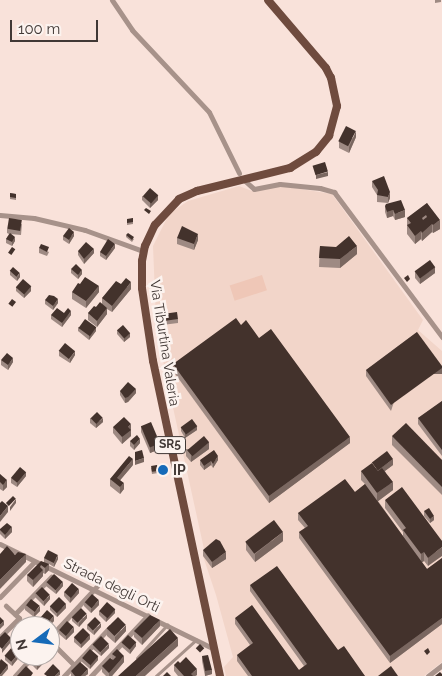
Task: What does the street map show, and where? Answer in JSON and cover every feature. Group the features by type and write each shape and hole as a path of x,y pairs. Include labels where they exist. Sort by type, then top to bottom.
{"main road":[{"name":"Via Tiburtina Valeria","path":"218,675 153,361 142,288 143,250 158,220 179,200 197,191 290,168 313,155 327,140 337,109 336,94 328,72 268,0"}],"street":[{"path":"112,0 132,30 209,112 239,173"},
{"path":"244,180 254,189 280,184 320,188 334,192 442,337"},
{"path":"0,215 34,218 85,230 143,250"},
{"name":"Strada degli Orti","path":"0,544 34,562 96,586 214,649"},
{"path":"0,637 19,618 2,602 34,562"},
{"path":"15,614 57,571"},
{"path":"60,627 96,586"},
{"path":"91,676 148,615"},
{"path":"64,676 113,624"},
{"path":"60,650 74,665"},
{"path":"428,676 442,665"},
{"path":"15,676 24,666"}],"lane":[{"path":"134,661 168,625"},
{"path":"156,676 197,640"}],"shaded area":[{"path":"239,186 252,191 282,186 332,194 423,320 418,330 442,351 442,662 424,676 226,676 224,667 233,657 203,556 204,549 165,371 156,319 153,246 169,214 188,201"},
{"path":"262,275 267,290 235,301 230,286"}],"building":[{"path":"346,126 356,131 348,146 338,141"},
{"path":"325,162 328,172 315,175 313,166"},
{"path":"384,176 390,192 388,197 377,195 378,190 372,181"},
{"path":"150,188 158,195 151,204 143,196"},
{"path":"10,193 16,194 16,198 10,197"},
{"path":"401,200 405,210 395,214 393,210 387,212 386,204"},
{"path":"427,203 440,220 415,236 407,225 411,223 407,218"},
{"path":"146,208 151,211 149,214 144,210"},
{"path":"9,218 22,220 20,231 7,229"},
{"path":"133,218 133,222 127,223 127,219"},
{"path":"182,226 198,234 194,244 177,238"},
{"path":"69,228 74,232 69,240 63,236"},
{"path":"10,233 15,237 12,242 6,239"},
{"path":"128,233 134,237 132,240 126,235"},
{"path":"349,236 357,246 340,259 319,258 320,246 336,247"},
{"path":"108,239 115,244 106,256 100,252"},
{"path":"86,242 94,249 84,259 78,251"},
{"path":"41,244 49,247 47,252 39,248"},
{"path":"12,247 15,249 11,255 8,253"},
{"path":"430,260 435,267 420,278 415,271"},
{"path":"76,264 82,270 78,275 71,269"},
{"path":"13,267 20,273 17,277 10,271"},
{"path":"408,275 410,279 407,282 404,278"},
{"path":"85,277 99,286 86,301 72,292"},
{"path":"126,278 131,282 112,306 102,298 116,281 121,284"},
{"path":"23,279 31,286 24,295 16,287"},
{"path":"49,295 58,299 53,306 45,300"},
{"path":"12,299 16,302 12,307 8,304"},
{"path":"100,302 107,308 97,321 88,313"},
{"path":"57,308 64,313 68,308 71,311 62,323 51,315"},
{"path":"177,312 178,319 162,321 161,314"},
{"path":"236,318 241,325 246,320 259,338 271,329 350,437 269,496 173,364"},
{"path":"85,319 96,327 90,336 79,328"},
{"path":"123,325 130,333 124,339 117,330"},
{"path":"417,332 442,368 391,405 366,370"},
{"path":"65,343 75,351 69,359 59,351"},
{"path":"7,353 13,358 8,365 1,360"},
{"path":"128,382 136,389 125,398 120,391"},
{"path":"442,401 442,450 418,418"},
{"path":"97,412 103,418 96,424 91,418"},
{"path":"124,417 131,424 128,427 131,430 122,437 113,427"},
{"path":"192,419 197,426 186,435 181,427"},
{"path":"151,422 160,443 150,447 141,426"},
{"path":"406,423 442,460 442,487 392,436"},
{"path":"137,435 140,439 134,445 130,441"},
{"path":"204,436 209,442 192,456 187,450"},
{"path":"142,450 144,458 135,461 135,452"},
{"path":"214,450 218,456 213,464 211,461 204,466 200,460"},
{"path":"387,451 393,459 378,470 372,462"},
{"path":"129,456 133,459 117,478 124,483 120,487 110,479"},
{"path":"372,463 378,471 382,468 393,482 377,493 361,471"},
{"name":"IP","path":"165,464 166,470 160,471 159,465"},
{"path":"157,465 158,471 152,472 151,466"},
{"path":"20,467 26,472 17,483 11,478"},
{"path":"0,474 7,480 3,485 0,482"},
{"path":"345,479 355,492 365,484 427,569 442,558 442,618 390,656 299,532 308,526 298,513"},
{"path":"402,487 442,541 442,547 428,558 424,552 421,554 403,530 406,528 385,500"},
{"path":"13,496 16,499 9,506 6,503"},
{"path":"2,501 8,506 0,516 0,503"},
{"path":"429,508 434,516 430,519 424,511"},
{"path":"274,520 283,532 254,554 245,542"},
{"path":"7,523 12,527 5,535 0,529"},
{"path":"216,539 220,541 226,552 212,562 203,550"},
{"path":"7,546 15,555 18,552 26,554 0,580 0,554"},
{"path":"48,550 58,555 54,563 44,558"},
{"path":"41,561 49,564 45,568 41,565 40,567 43,570 33,580 27,575"},
{"path":"277,566 338,650 344,646 365,676 252,676 237,655 253,643 235,618 252,605 299,670 307,664 250,585"},
{"path":"54,574 63,582 56,590 47,582"},
{"path":"72,583 79,589 71,598 64,592"},
{"path":"42,587 50,595 43,601 36,593"},
{"path":"92,594 99,600 92,608 85,602"},
{"path":"59,597 66,604 57,613 50,606"},
{"path":"31,599 40,606 35,612 26,605"},
{"path":"107,602 115,609 107,618 99,611"},
{"path":"81,608 87,614 77,623 72,617"},
{"path":"47,610 54,616 42,616"},
{"path":"150,615 160,620 142,638 134,631"},
{"path":"0,617 4,621 0,625"},
{"path":"95,617 101,623 93,630 87,625"},
{"path":"118,617 126,625 114,636 107,628"},
{"path":"67,621 74,627 66,636 60,629"},
{"path":"83,628 90,635 81,644 74,637"},
{"path":"170,629 178,638 136,676 118,676"},
{"path":"5,632 10,637 2,649 0,647 0,637"},
{"path":"128,635 136,642 130,650 121,643"},
{"path":"101,636 109,644 100,652 93,644"},
{"path":"200,644 204,648 200,652 196,648"},
{"path":"428,648 430,652 427,655 424,651"},
{"path":"10,649 10,661 4,656"},
{"path":"90,649 98,656 90,665 82,658"},
{"path":"117,649 124,656 109,673 102,666 110,658 113,660 116,657 112,654"},
{"path":"208,655 212,670 205,671 202,656"},
{"path":"186,657 197,669 191,674 193,676 184,676 174,665 178,661 180,663"},
{"path":"1,659 8,665 0,675 0,661"},
{"path":"80,662 88,669 81,676 75,676 71,671"},
{"path":"26,666 33,673 31,676 17,676"},
{"path":"51,666 55,666 60,671 55,676 44,674"},
{"path":"391,666 398,676 378,676"},
{"path":"167,672 171,676 163,676"},
{"path":"440,672 442,676 435,676"}],"place":[{"name":"IP","path":"163,470"}]}
